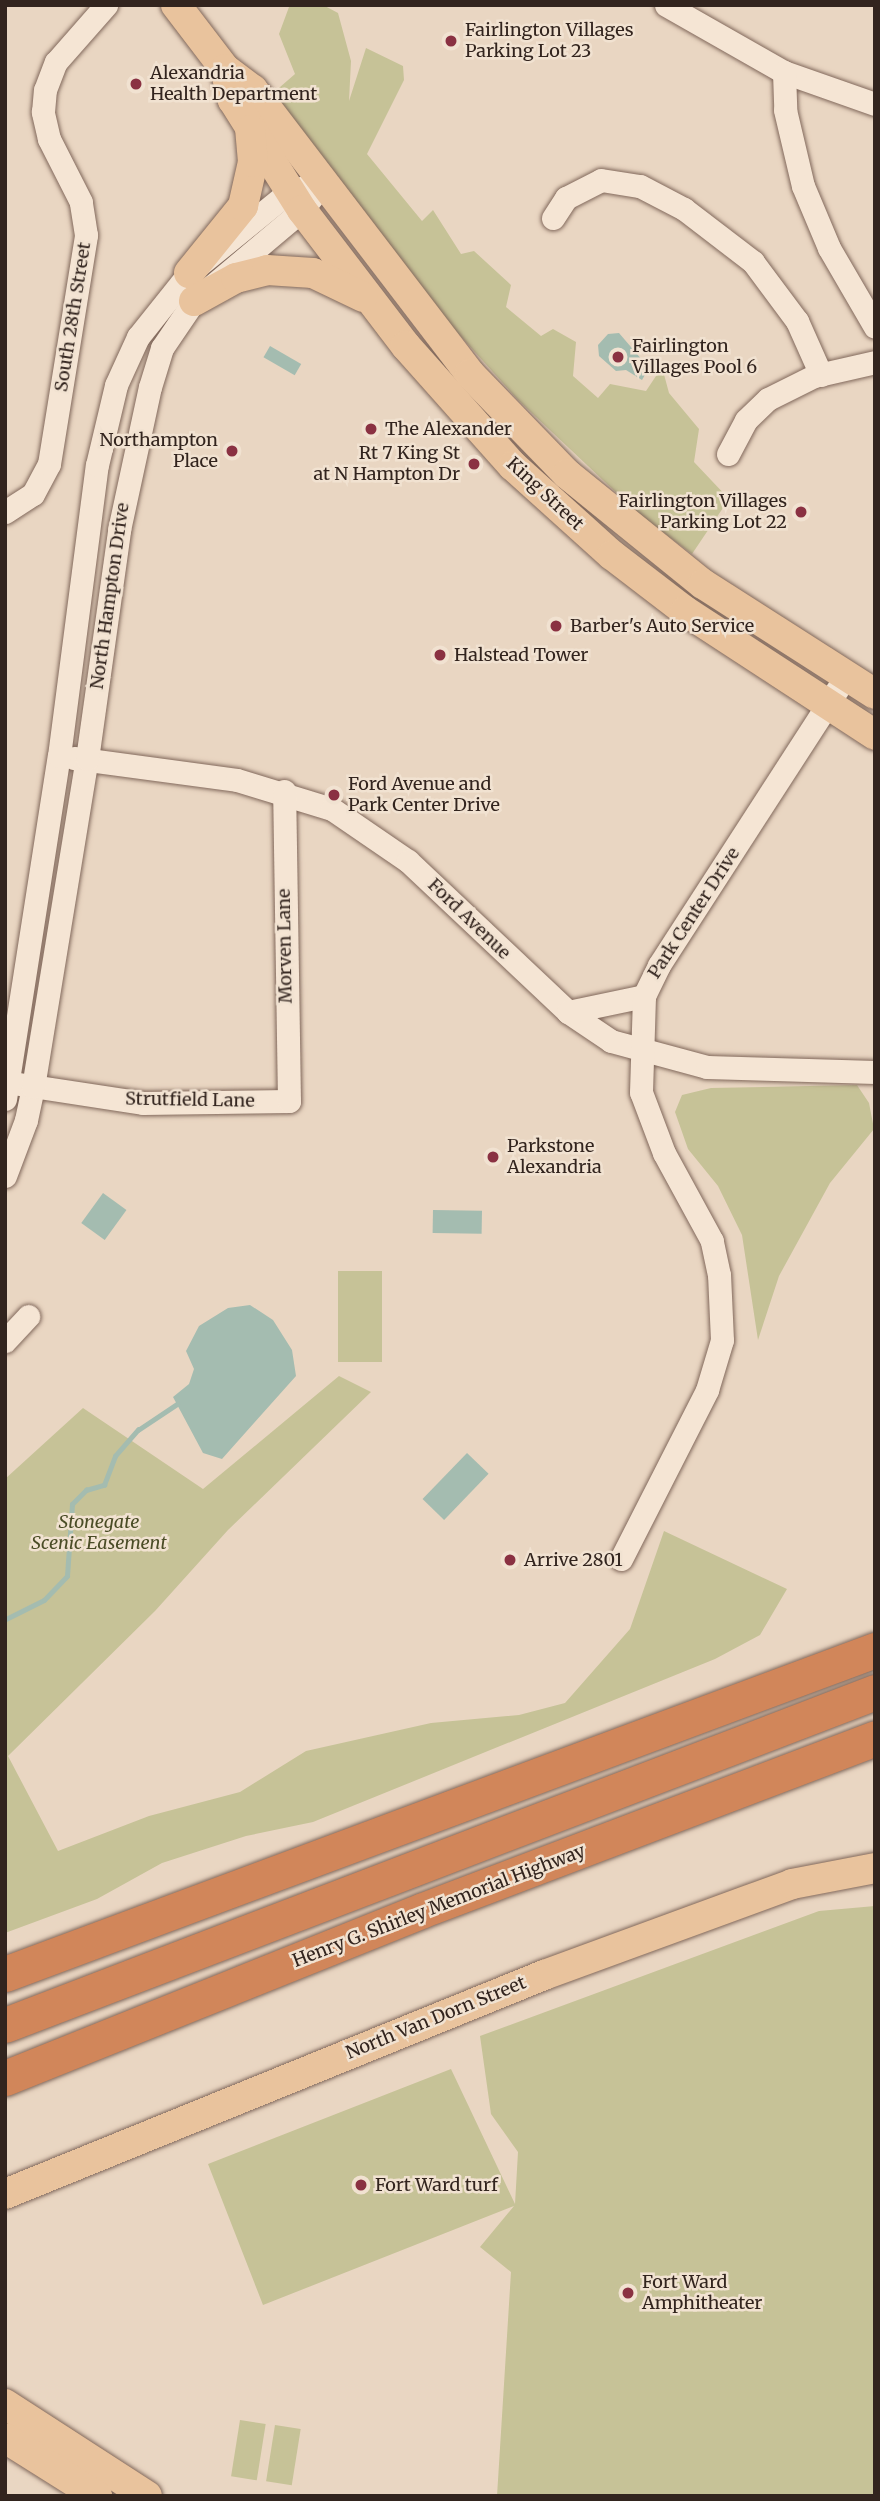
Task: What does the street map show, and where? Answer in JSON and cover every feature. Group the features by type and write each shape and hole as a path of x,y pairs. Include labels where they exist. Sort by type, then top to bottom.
{"highway":[{"path":"433,1812 875,1624"},
{"path":"5,1974 433,1812 875,1650"},
{"path":"5,2025 875,1692"},
{"name":"Henry G. Shirley Memorial Highway","path":"5,2078 875,1738"},
{"path":"627,1833 875,1754"}],"main road":[{"name":"King Street","path":"176,5 225,69 253,90 325,181 389,273 470,374 567,474 703,584 875,694"},
{"name":"King Street","path":"225,69 233,100 296,201 445,393 543,496 685,611 875,736"},
{"path":"191,287 243,206 253,162 248,123"},
{"path":"191,287 291,271 339,282 374,304"},
{"name":"North Van Dorn Street","path":"5,2194 544,1975 792,1884 875,1868"},
{"path":"5,2404 97,2489"},
{"path":"5,2438 97,2489 147,2496"}],"street":[{"name":"South 28th Street","path":"5,512 33,494 47,471 86,235 81,202 49,139 43,112 46,90 56,61 106,5"},
{"path":"666,5 784,72 875,104"},
{"path":"784,72 785,110 803,186 829,248 875,327"},
{"path":"552,218 566,198 601,180 640,186 684,209 753,262 797,321 821,375"},
{"name":"North Hampton Drive","path":"7,1091 105,422 138,337 191,287 296,201 325,181"},
{"name":"North Hampton Drive","path":"5,1176 26,1120 33,1087 87,759 115,555 139,425 162,348 191,287"},
{"path":"728,454 753,412 792,386 821,375 875,362"},
{"name":"Park Center Drive","path":"621,1559 707,1390 723,1322 712,1241 652,1126 641,1092 640,1050 644,996 659,965 846,676"},
{"name":"Ford Avenue","path":"58,756 237,779 284,791 332,809 381,839 568,1012 611,1041 730,1070 875,1072"},
{"name":"Morven Lane","path":"284,791 289,1101"},
{"path":"568,1012 644,996"},
{"name":"Strutfield Lane","path":"7,1091 33,1087 143,1103 289,1101"},
{"path":"5,1341 29,1316"}],"green space":[{"path":"323,5 338,13 351,61 349,101 366,48 403,66 404,80 367,154 422,221 433,210 461,254 474,251 511,285 506,307 541,336 553,329 576,342 573,376 598,398 610,384 646,391 662,367 669,393 699,429 694,462 729,499 692,554 640,515 518,400 455,330 272,94 295,74 279,34 289,7"},
{"path":"857,1085 869,1103 874,1129 830,1183 779,1276 758,1340 742,1235 718,1186 688,1149 675,1112 682,1095 711,1088"},
{"path":"338,1271 382,1271 382,1362 338,1362"},
{"name":"Stonegate Scenic Easement","path":"339,1376 371,1392 228,1530 155,1611 8,1756 58,1851 149,1816 240,1792 306,1751 431,1723 519,1715 565,1703 630,1629 664,1531 787,1589 760,1635 715,1659 313,1822 246,1836 162,1863 97,1899 5,1933 5,1479 83,1408 203,1489"},
{"path":"875,1906 875,2496 497,2496 511,2272 480,2247 514,2206 263,2305 208,2164 451,2069 515,2204 518,2152 491,2114 480,2036 819,1911"},
{"path":"240,2420 266,2424 257,2480 231,2476"},
{"path":"275,2425 301,2429 292,2485 266,2481"}],"shaded area":[{"name":"Fairlington Villages Pool 6","path":"619,333 649,368 642,380 626,370 616,371 599,356 598,345 608,334"},
{"path":"270,346 301,364 295,375 264,357"},
{"path":"103,1193 126,1210 105,1240 81,1223"},
{"path":"433,1210 482,1211 482,1234 433,1233"},
{"path":"250,1305 273,1320 292,1350 296,1376 222,1459 203,1453 173,1397 189,1384 194,1369 186,1351 199,1326 228,1308"},
{"path":"467,1453 489,1474 444,1520 423,1499"}],"waterway":[{"path":"6,1619 44,1600 67,1576 72,1504 86,1490 104,1485 115,1456 138,1430 177,1404"}],"place":[{"name":"Fairlington Villages Parking Lot 23","path":"451,41"},
{"name":"Alexandria Health Department","path":"136,84"},
{"name":"Fairlington Villages Pool 6","path":"618,357"},
{"name":"The Alexander","path":"371,429"},
{"name":"Northampton Place","path":"232,451"},
{"name":"Rt 7 King St at N Hampton Dr","path":"474,464"},
{"name":"Fairlington Villages Parking Lot 22","path":"801,512"},
{"name":"Barber's Auto Service","path":"556,626"},
{"name":"Halstead Tower","path":"440,655"},
{"name":"Ford Avenue and Park Center Drive","path":"334,795"},
{"name":"Parkstone Alexandria","path":"493,1157"},
{"name":"Arrive 2801","path":"510,1560"},
{"name":"Fort Ward turf","path":"361,2185"},
{"name":"Fort Ward Amphitheater","path":"628,2293"}]}
